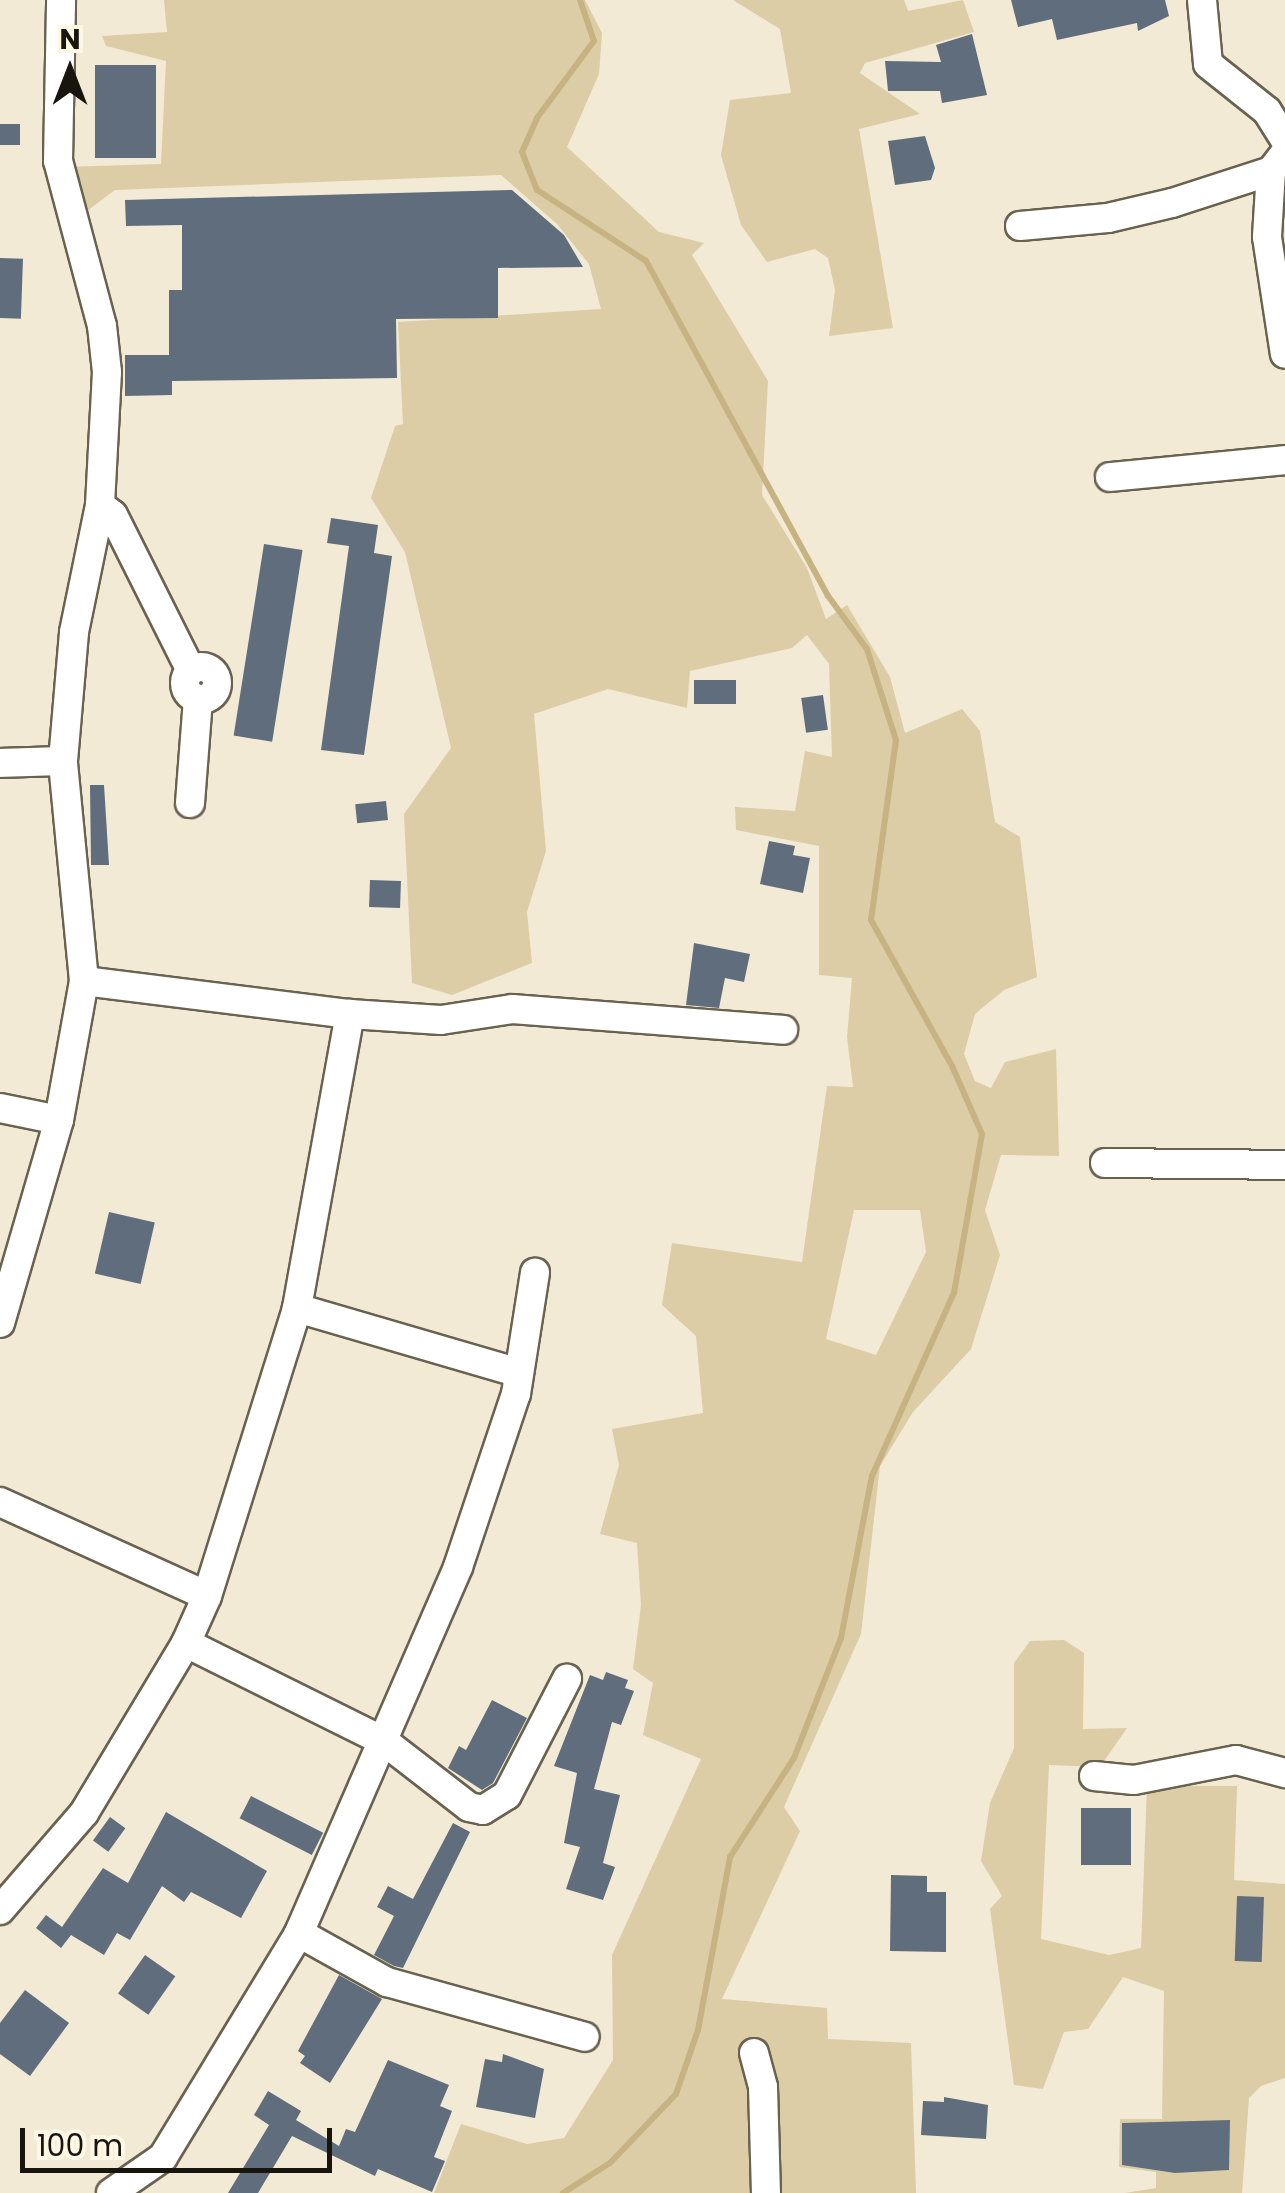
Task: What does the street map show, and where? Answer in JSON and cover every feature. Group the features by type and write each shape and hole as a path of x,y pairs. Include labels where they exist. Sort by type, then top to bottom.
{"street":[{"path":"0,1323 60,1120 84,981 63,761 74,632 100,504 108,372 102,326 58,160 61,0"},
{"path":"1202,0 1208,64 1267,111 1285,140"},
{"path":"1020,226 1145,210 1278,162 1267,237 1285,354"},
{"path":"1110,477 1285,460"},
{"path":"100,504 113,515 191,671 187,691 198,699 190,804"},
{"path":"0,763 63,761"},
{"path":"84,981 350,1014 441,1020 512,1008 783,1030"},
{"path":"0,1910 84,1813 186,1643 207,1596 297,1308 350,1014"},
{"path":"0,1108 60,1120"},
{"path":"1105,1163 1285,1165"},
{"path":"111,2193 163,2157 299,1933 458,1568 516,1394 516,1372 535,1272"},
{"path":"297,1308 516,1372"},
{"path":"0,1502 207,1596"},
{"path":"186,1643 385,1742 469,1807 496,1806 527,1761 567,1679"},
{"path":"1094,1776 1134,1780 1236,1760 1285,1772"},
{"path":"299,1933 387,1982 585,2037"},
{"path":"754,2054 763,2086 766,2193"}],"shaded area":[{"path":"164,0 585,0 602,33 599,74 567,147 659,232 704,243 692,255 768,381 762,495 807,568 826,619 847,605 890,677 905,733 962,709 980,731 995,822 1020,837 1037,977 1004,990 975,1014 964,1054 975,1081 991,1088 1005,1062 1056,1049 1059,1156 1001,1155 985,1210 1000,1255 971,1349 913,1412 880,1466 861,1634 784,1807 800,1831 722,1999 827,2008 828,2039 911,2043 916,2193 434,2193 461,2124 527,2144 564,2138 613,2060 612,1955 701,1759 643,1735 653,1683 633,1669 641,1605 637,1543 600,1534 619,1465 612,1429 703,1413 696,1336 662,1305 672,1243 802,1262 827,1086 853,1087 847,1037 852,978 819,975 819,846 736,830 735,807 795,811 805,751 832,757 829,664 807,635 792,648 690,671 687,708 608,689 534,714 546,851 527,912 532,963 452,995 412,983 404,814 451,748 405,552 371,498 395,426 403,424 398,322 601,309 589,264 557,224 501,175 115,190 75,220 63,167 161,164 166,61 106,46 102,36 167,32","holes":["854,1210 920,1210 926,1252 876,1355 826,1339"]},
{"path":"733,0 904,0 908,11 963,0 974,32 865,63 860,73 920,114 859,129 893,328 829,336 835,290 828,258 815,249 767,262 741,225 721,155 730,100 791,93 780,29"},
{"path":"1064,1640 1084,1653 1083,1729 1127,1728 1100,1767 1049,1765 1041,1939 1109,1955 1141,1948 1147,1786 1237,1786 1234,1880 1285,1884 1285,2078 1261,2086 1249,2098 1242,2193 1125,2193 1156,2188 1156,2172 1119,2167 1120,2119 1162,2119 1164,1991 1123,1977 1088,2029 1064,2032 1043,2089 1014,2085 990,1909 1002,1896 981,1861 990,1803 1014,1748 1014,1663 1030,1641"}],"building":[{"path":"1011,0 1165,0 1169,16 1138,31 1137,23 1057,40 1052,19 1018,27"},
{"path":"972,34 987,95 942,103 940,91 888,91 885,61 941,62 936,45"},
{"path":"95,65 156,65 156,158 95,158"},
{"path":"0,124 20,124 20,145 0,145"},
{"path":"925,136 935,168 931,180 895,185 888,141"},
{"path":"512,190 564,235 583,267 498,268 498,318 396,319 397,378 172,381 172,395 125,396 125,355 169,355 169,290 182,290 182,225 126,226 125,200"},
{"path":"0,258 23,259 21,319 0,318"},
{"path":"331,518 378,525 374,553 392,556 364,755 321,750 349,546 327,543"},
{"path":"264,544 303,550 272,742 234,736"},
{"path":"694,680 736,680 736,704 694,704"},
{"path":"823,695 828,730 806,733 801,698"},
{"path":"90,785 104,785 109,865 91,865"},
{"path":"386,801 388,820 357,823 355,804"},
{"path":"769,841 795,846 793,855 810,858 803,893 760,884"},
{"path":"370,880 401,881 400,908 369,907"},
{"path":"694,943 750,954 744,982 725,978 719,1008 686,1005"},
{"path":"109,1212 155,1223 141,1284 95,1273"},
{"path":"606,1672 628,1680 625,1688 634,1691 621,1725 612,1722 594,1789 620,1795 603,1863 615,1867 603,1900 566,1889 580,1847 564,1843 577,1773 554,1766 590,1675 603,1680"},
{"path":"492,1700 527,1718 493,1783 482,1790 448,1768 459,1746 466,1750"},
{"path":"251,1796 323,1833 312,1855 240,1818"},
{"path":"1081,1808 1131,1808 1131,1865 1081,1865"},
{"path":"166,1812 267,1871 241,1918 191,1892 184,1902 162,1886 130,1940 117,1933 104,1955 71,1935 61,1948 36,1928 46,1915 62,1927 103,1868 128,1883"},
{"path":"110,1817 125,1828 108,1852 93,1840"},
{"path":"453,1823 470,1832 403,1968 394,1966 374,1955 394,1916 377,1907 388,1886 413,1899"},
{"path":"891,1875 927,1876 927,1892 946,1892 946,1952 890,1951"},
{"path":"1237,1896 1264,1897 1262,1962 1235,1961"},
{"path":"145,1955 175,1976 148,2015 118,1994"},
{"path":"339,1975 382,1999 330,2083 300,2063 305,2056 298,2051"},
{"path":"25,1990 69,2023 30,2076 0,2054 0,2023"},
{"path":"503,2054 544,2069 535,2118 476,2107 485,2059 502,2062"},
{"path":"388,2060 449,2085 440,2106 452,2111 434,2157 445,2161 432,2192 378,2169 375,2176 292,2136 258,2193 228,2193 269,2125 254,2115 268,2091 301,2111 296,2120 339,2146 346,2129 355,2132"},
{"path":"944,2097 988,2105 986,2139 921,2135 923,2101 944,2102"},
{"path":"1230,2120 1229,2170 1175,2173 1122,2165 1122,2123"}],"waterway":[{"path":"563,2193 610,2163 676,2094 698,2030 730,1857 794,1758 841,1638 872,1476 954,1293 982,1134 952,1066 871,920 896,740 867,649 828,596 646,261 537,190 522,152 537,118 594,41 580,0"}]}
